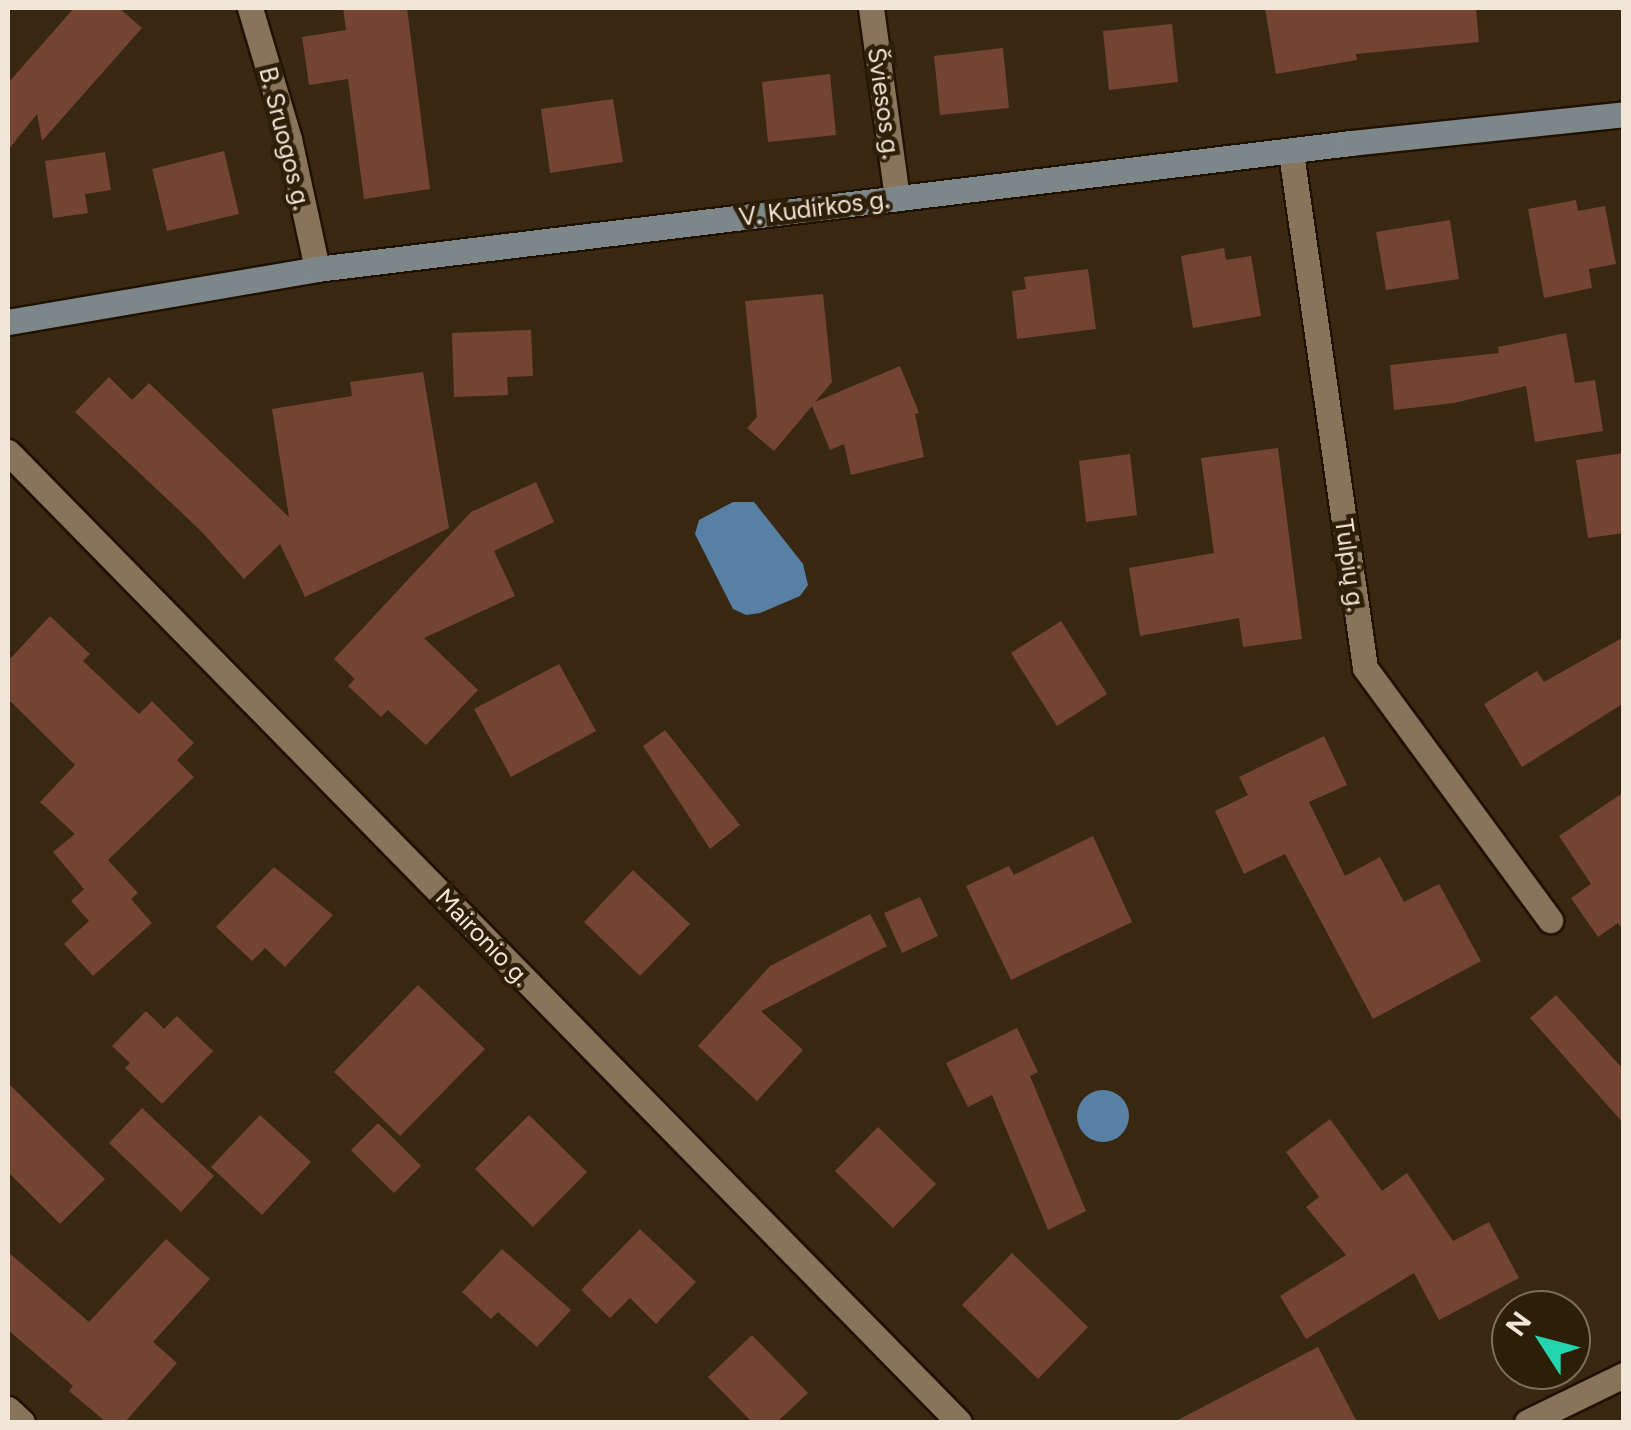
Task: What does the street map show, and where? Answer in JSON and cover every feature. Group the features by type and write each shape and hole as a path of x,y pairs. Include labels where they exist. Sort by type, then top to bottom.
{"main road":[{"name":"V. Kudirkos g.","path":"8,322 317,269 1624,114"}],"street":[{"name":"B. Sruogos g.","path":"250,8 289,139 317,269"},
{"name":"Šviesos g.","path":"871,8 897,198"},
{"name":"Tulpių g.","path":"1290,152 1365,668 1550,920"},
{"name":"Maironio g.","path":"8,452 959,1422"},
{"path":"1527,1422 1624,1376"},
{"path":"8,1409 22,1422"}],"water":[{"path":"733,502 754,502 803,564 808,585 800,596 760,613 746,615 733,609 695,534 699,520"},
{"path":"1103,1090 1121,1098 1129,1116 1121,1134 1103,1142 1085,1134 1077,1116 1085,1098"}],"building":[{"path":"74,8 119,8 142,28 42,141 37,114 8,150 8,83"},
{"path":"343,8 407,8 430,189 364,199 348,79 309,85 302,37 346,30"},
{"path":"1265,8 1476,8 1479,42 1356,54 1357,60 1276,74"},
{"path":"1172,24 1178,82 1109,90 1103,31"},
{"path":"1003,48 1009,108 940,115 934,56"},
{"path":"830,74 836,135 768,142 762,82"},
{"path":"613,99 623,162 550,173 541,109"},
{"path":"224,151 239,214 167,231 152,169"},
{"path":"105,152 111,190 85,194 88,213 53,218 45,161"},
{"path":"1576,200 1578,211 1605,206 1616,264 1589,269 1592,288 1544,298 1528,209"},
{"path":"1450,220 1459,279 1386,290 1376,232"},
{"path":"1224,248 1226,260 1251,256 1261,316 1193,328 1181,256"},
{"path":"1088,269 1096,329 1017,339 1012,291 1026,289 1024,277"},
{"path":"823,294 832,382 815,402 900,366 919,413 915,414 924,457 851,475 844,444 830,450 812,406 774,451 747,428 757,417 745,301"},
{"path":"531,330 533,376 507,377 508,395 454,397 452,333"},
{"path":"1566,333 1575,383 1595,380 1603,431 1535,442 1526,386 1454,403 1394,410 1390,365 1499,353 1498,347"},
{"path":"423,372 449,528 305,597 280,544 244,579 202,532 75,412 109,377 132,400 149,383 289,517 272,409 352,396 350,382"},
{"path":"1278,448 1302,639 1243,647 1239,618 1140,636 1129,568 1214,553 1201,458"},
{"path":"1624,453 1624,533 1588,538 1576,460"},
{"path":"1130,454 1137,515 1086,522 1079,461"},
{"path":"536,482 554,522 494,551 515,596 424,638 478,690 426,745 388,710 381,717 348,686 355,679 334,659 471,512"},
{"path":"50,616 90,654 83,661 139,714 152,701 194,743 177,760 194,777 108,860 138,893 131,899 152,923 93,976 64,944 89,921 71,901 84,889 53,852 75,834 40,802 75,765 8,699 8,661"},
{"path":"1061,621 1107,694 1057,726 1011,653"},
{"path":"1624,637 1624,703 1522,767 1484,704 1537,671 1544,682"},
{"path":"559,664 596,731 511,777 474,709"},
{"path":"665,730 740,825 710,849 643,746"},
{"path":"1324,736 1347,785 1309,802 1345,876 1380,857 1404,902 1439,884 1481,961 1373,1019 1285,854 1244,874 1215,811 1248,795 1239,777"},
{"path":"1624,792 1624,931 1618,923 1598,937 1571,898 1591,884 1559,836"},
{"path":"1093,836 1132,922 1011,980 966,886 1009,866 1014,875"},
{"path":"274,867 333,915 285,967 265,948 252,961 216,927"},
{"path":"633,870 690,924 640,976 584,922"},
{"path":"920,897 938,936 902,953 884,913"},
{"path":"870,914 887,946 761,1011 803,1050 757,1101 698,1046 770,966"},
{"path":"418,985 485,1049 400,1136 334,1072"},
{"path":"1556,995 1624,1070 1624,1124 1530,1018"},
{"path":"146,1011 164,1029 177,1016 213,1051 162,1104 125,1068 130,1063 112,1046"},
{"path":"1017,1028 1038,1072 1030,1076 1086,1211 1048,1230 992,1095 968,1107 946,1063"},
{"path":"8,1083 105,1179 60,1224 8,1172"},
{"path":"142,1108 214,1176 181,1212 109,1143"},
{"path":"260,1115 311,1162 262,1215 211,1167"},
{"path":"529,1115 587,1172 533,1227 475,1169"},
{"path":"1330,1119 1382,1191 1407,1173 1453,1241 1489,1222 1519,1278 1439,1320 1414,1273 1306,1339 1280,1296 1346,1255 1306,1207 1319,1197 1286,1152"},
{"path":"378,1123 421,1166 394,1193 351,1150"},
{"path":"878,1127 936,1184 893,1228 835,1171"},
{"path":"640,1229 696,1282 656,1324 630,1298 610,1318 581,1290"},
{"path":"166,1239 210,1279 153,1342 177,1363 125,1422 106,1422 69,1391 73,1386 8,1330 8,1252 89,1322"},
{"path":"502,1249 571,1310 537,1347 498,1312 491,1319 462,1292"},
{"path":"1012,1253 1088,1327 1038,1379 962,1305"},
{"path":"752,1335 808,1393 777,1422 752,1422 708,1377"},
{"path":"1318,1347 1357,1422 1174,1422"}]}
